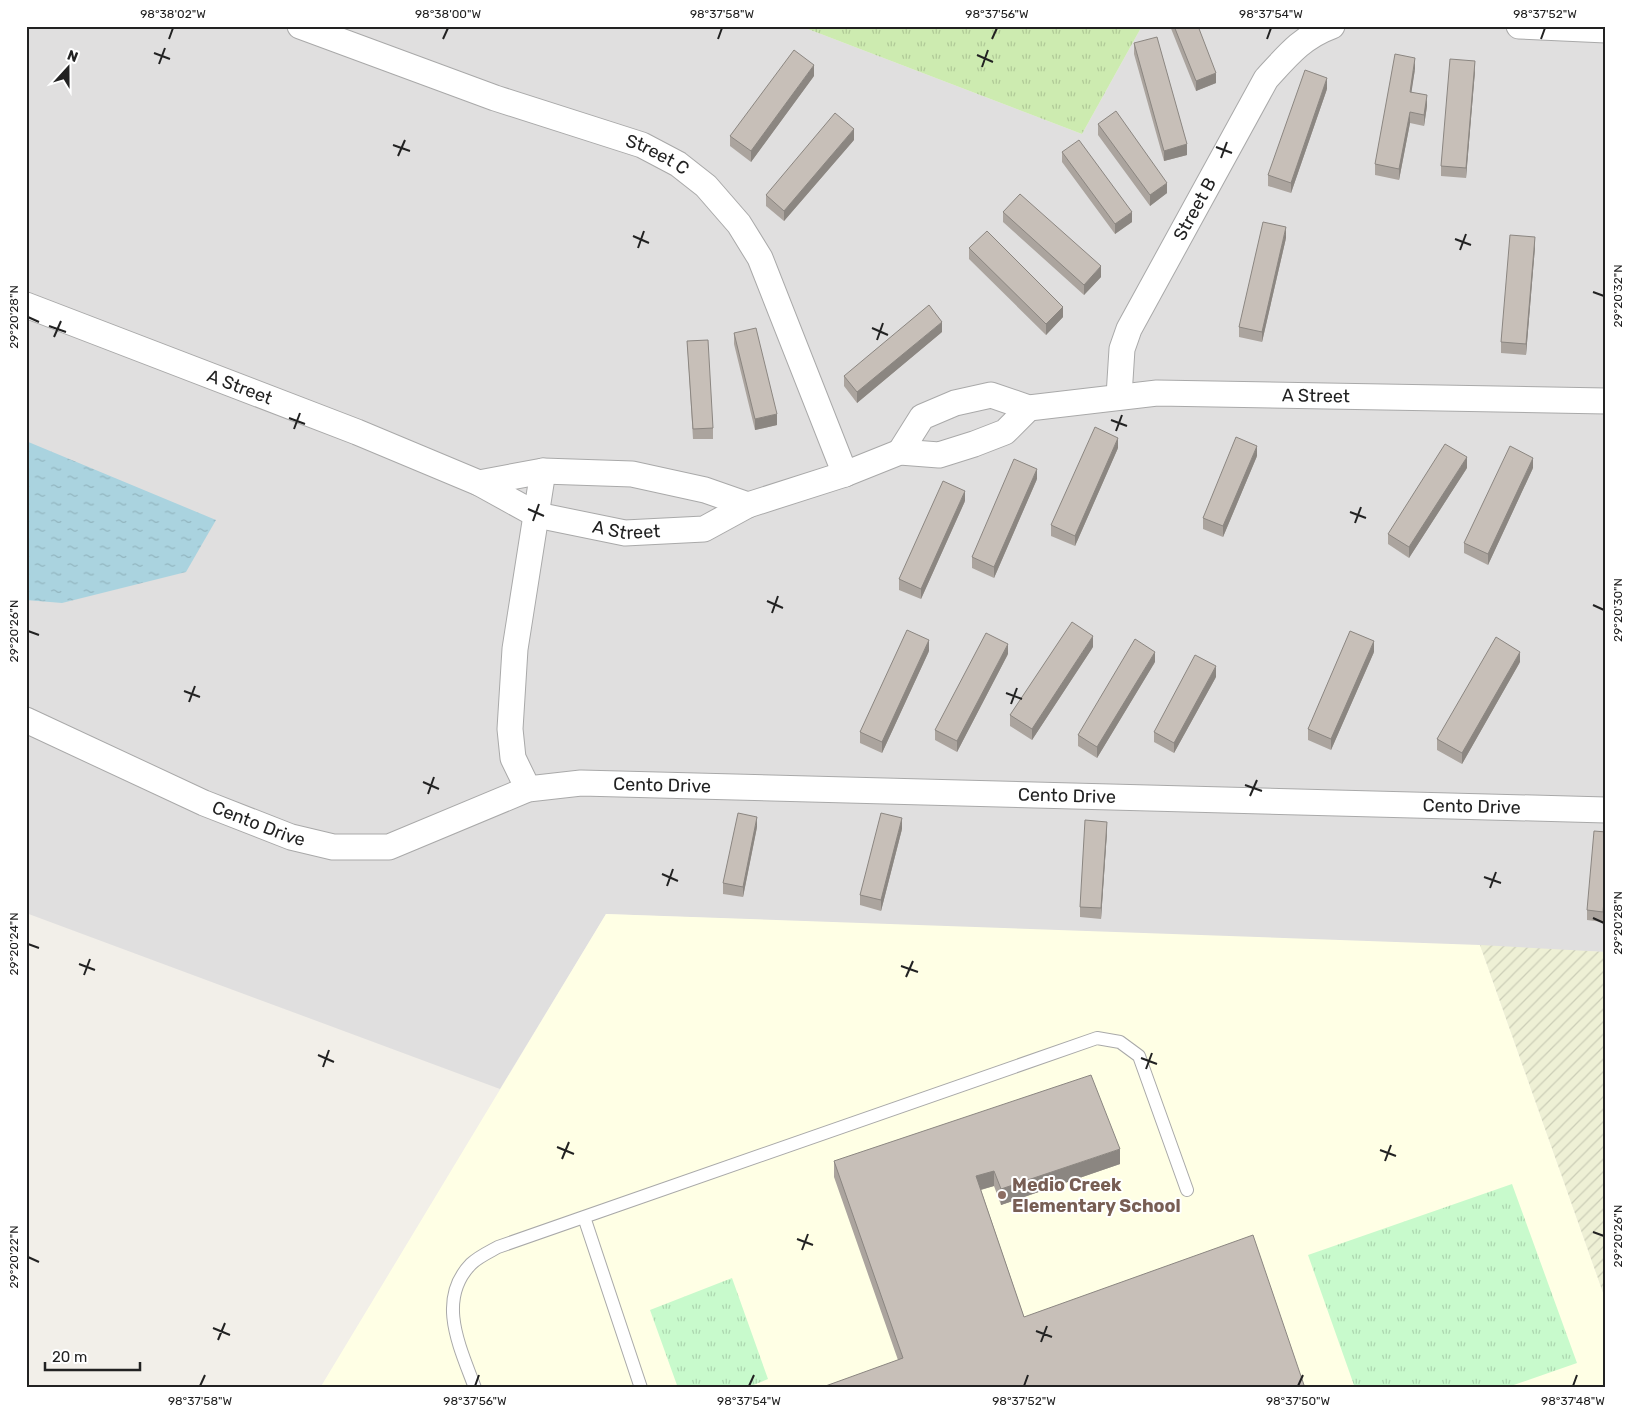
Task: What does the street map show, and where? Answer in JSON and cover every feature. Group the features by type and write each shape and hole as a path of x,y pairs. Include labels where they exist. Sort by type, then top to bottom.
{"street":[{"name":"Street C","path":"300,26 495,98 642,145 678,164 706,186 739,224 760,258 845,474"},
{"name":"Street B","path":"1119,396 1122,349 1129,329 1266,79 1291,52 1313,33 1332,26"},
{"path":"1519,26 1606,30"},
{"name":"A Street","path":"26,305 357,432 479,483 537,515 625,533 704,528 748,505 845,474 900,452 939,455 974,444 1005,432 1029,408"},
{"name":"A Street","path":"900,452 922,417 955,403 992,395 1029,408 1157,393 1606,401"},
{"path":"528,789 513,758 510,729 515,650 543,472"},
{"path":"479,483 543,472 632,474 705,490 748,505"},
{"name":"Cento Drive","path":"26,720 204,803 291,837 333,847 389,846 528,789 581,783 1606,810"}],"lane":[{"path":"474,1388 453,1326 454,1288 472,1263 498,1247 1097,1038 1120,1042 1139,1056 1187,1190"},
{"path":"584,1217 641,1388"}],"shaded area":[{"path":"26,26 800,26 1082,134 1142,26 1606,26 1606,952 606,914 500,1089 26,913"},
{"name":"Medio Creek Elementary School","path":"606,914 1480,945 1606,1301 1606,1388 320,1388"},
{"path":"1480,945 1606,952 1606,1301"}],"green space":[{"path":"800,26 1142,26 1082,134"},
{"path":"1512,1184 1577,1363 1505,1388 1355,1388 1308,1255"},
{"path":"732,1278 768,1379 746,1388 678,1388 650,1310"}],"water":[{"path":"26,441 216,520 186,572 62,603 26,600"}],"building":[{"path":"1174,26 1198,26 1216,73 1196,81"},
{"path":"1157,37 1187,144 1164,151 1134,43"},
{"path":"794,50 814,65 751,151 730,136"},
{"path":"1395,54 1415,58 1410,92 1427,95 1424,115 1410,112 1399,169 1375,164"},
{"path":"1450,59 1475,61 1466,168 1441,166"},
{"path":"1305,70 1327,78 1291,183 1268,175"},
{"path":"1116,111 1167,183 1150,195 1098,124"},
{"path":"835,113 854,129 784,211 766,195"},
{"path":"1079,140 1132,212 1115,224 1062,152"},
{"path":"1020,194 1101,266 1084,285 1003,212"},
{"path":"1263,222 1286,227 1262,332 1239,327"},
{"path":"987,231 1063,307 1046,324 969,248"},
{"path":"1510,235 1535,237 1526,344 1501,342"},
{"path":"929,305 942,322 857,392 844,376"},
{"path":"756,328 777,414 755,419 734,333"},
{"path":"708,340 713,428 693,429 687,341"},
{"path":"1095,427 1118,438 1075,536 1051,525"},
{"path":"1236,437 1257,446 1223,526 1203,518"},
{"path":"1445,444 1467,457 1409,547 1388,534"},
{"path":"1510,446 1533,458 1488,554 1464,543"},
{"path":"1014,459 1037,469 994,567 972,557"},
{"path":"943,481 965,491 921,589 899,579"},
{"path":"1072,622 1093,636 1032,729 1010,715"},
{"path":"907,630 929,640 882,742 860,732"},
{"path":"1350,631 1374,641 1331,739 1308,729"},
{"path":"986,633 1008,644 957,741 935,730"},
{"path":"1496,637 1520,652 1462,753 1437,739"},
{"path":"1135,639 1155,652 1097,747 1078,735"},
{"path":"1195,655 1216,666 1174,743 1154,732"},
{"path":"738,813 757,817 743,887 723,883"},
{"path":"881,813 902,818 881,900 860,895"},
{"path":"1085,820 1107,822 1101,908 1080,907"},
{"path":"1594,831 1606,832 1606,879 1603,912 1587,910"},
{"path":"1091,1075 1120,1149 1001,1189 994,1171 976,1176 1024,1317 1253,1235 1305,1388 820,1388 903,1358 834,1161"}],"place":[{"name":"Medio Creek Elementary School","path":"1002,1195"}]}
